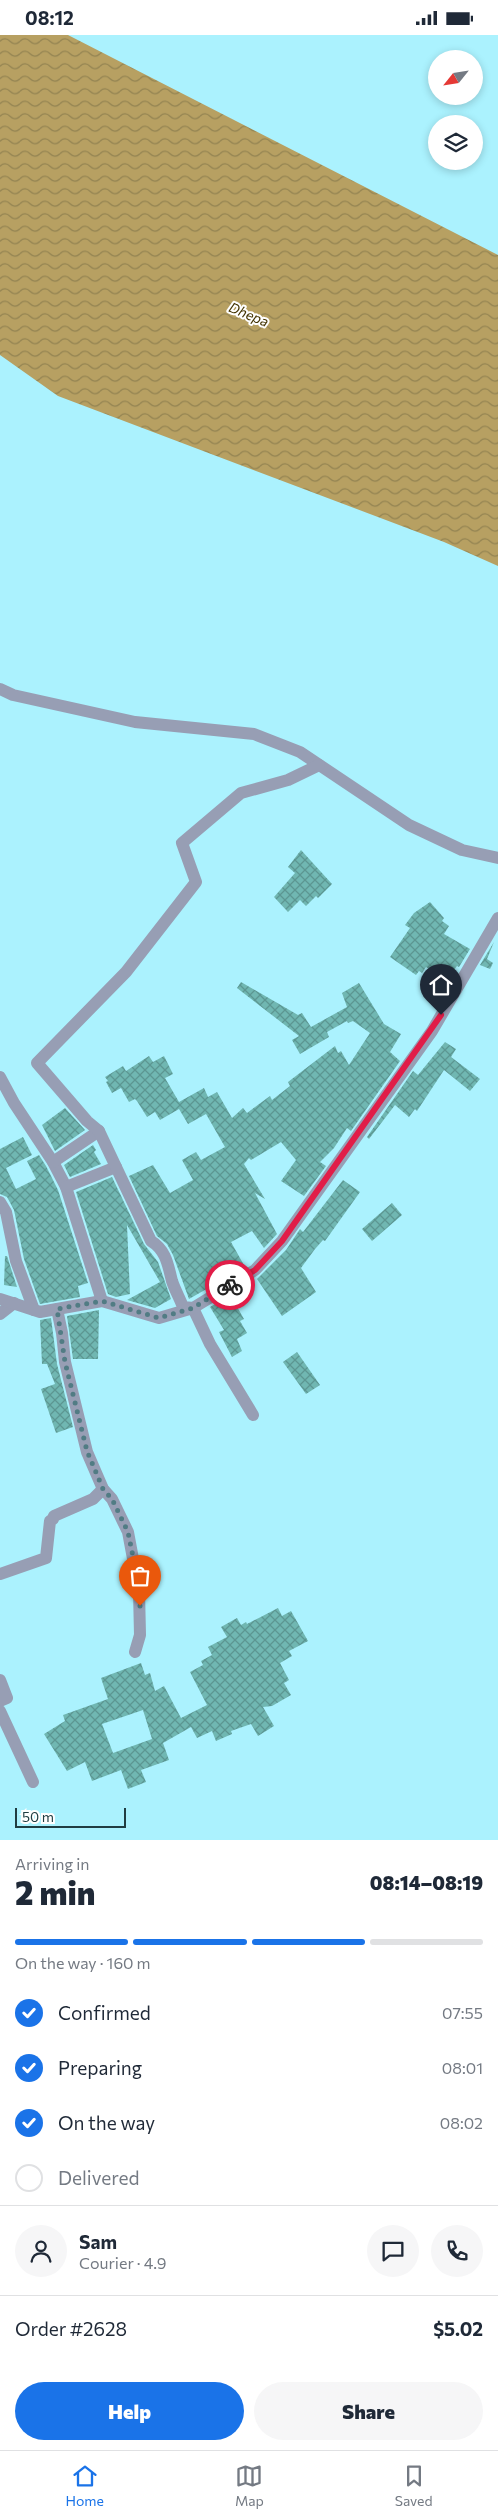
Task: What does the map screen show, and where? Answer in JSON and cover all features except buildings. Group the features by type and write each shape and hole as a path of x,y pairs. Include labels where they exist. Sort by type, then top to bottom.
{"street":[{"path":"0,689 13,695 135,722 254,734 300,752 409,825 462,849 498,858"},
{"path":"193,1308 183,1307 173,1283 170,1266 159,1246 151,1241 99,1131 87,1121 37,1063 126,972 196,882 182,843 241,793 288,780 319,765"},
{"path":"0,1299 40,1312 102,1301 159,1318 193,1308 255,1270 282,1241 432,1031 498,918"},
{"path":"0,1077 18,1111 53,1162 66,1187 102,1301"},
{"path":"53,1162 99,1131"},
{"path":"66,1187 116,1167"},
{"path":"0,1202 6,1212 16,1261 34,1310"},
{"path":"0,1314 14,1303"},
{"path":"193,1308 210,1344 253,1415"},
{"path":"57,1309 73,1397 87,1451 103,1489 112,1499 128,1532 140,1591 140,1635 135,1652"},
{"path":"0,1574 46,1558 50,1521 54,1516 92,1499 103,1489"},
{"path":"0,1680 7,1698 0,1701"},
{"path":"0,1711 33,1782"}],"water":[{"name":"Dhepa","path":"0,35 68,35 498,255 498,566 444,542 58,396 0,355"}],"way so far":[{"path":"140,1606 140,1591 128,1532 112,1499 103,1489 87,1451 65,1362 57,1309 102,1301 159,1318 193,1308 230,1285"}],"route":[{"path":"230,1285 255,1270 282,1241 432,1031 441,1015"}]}
